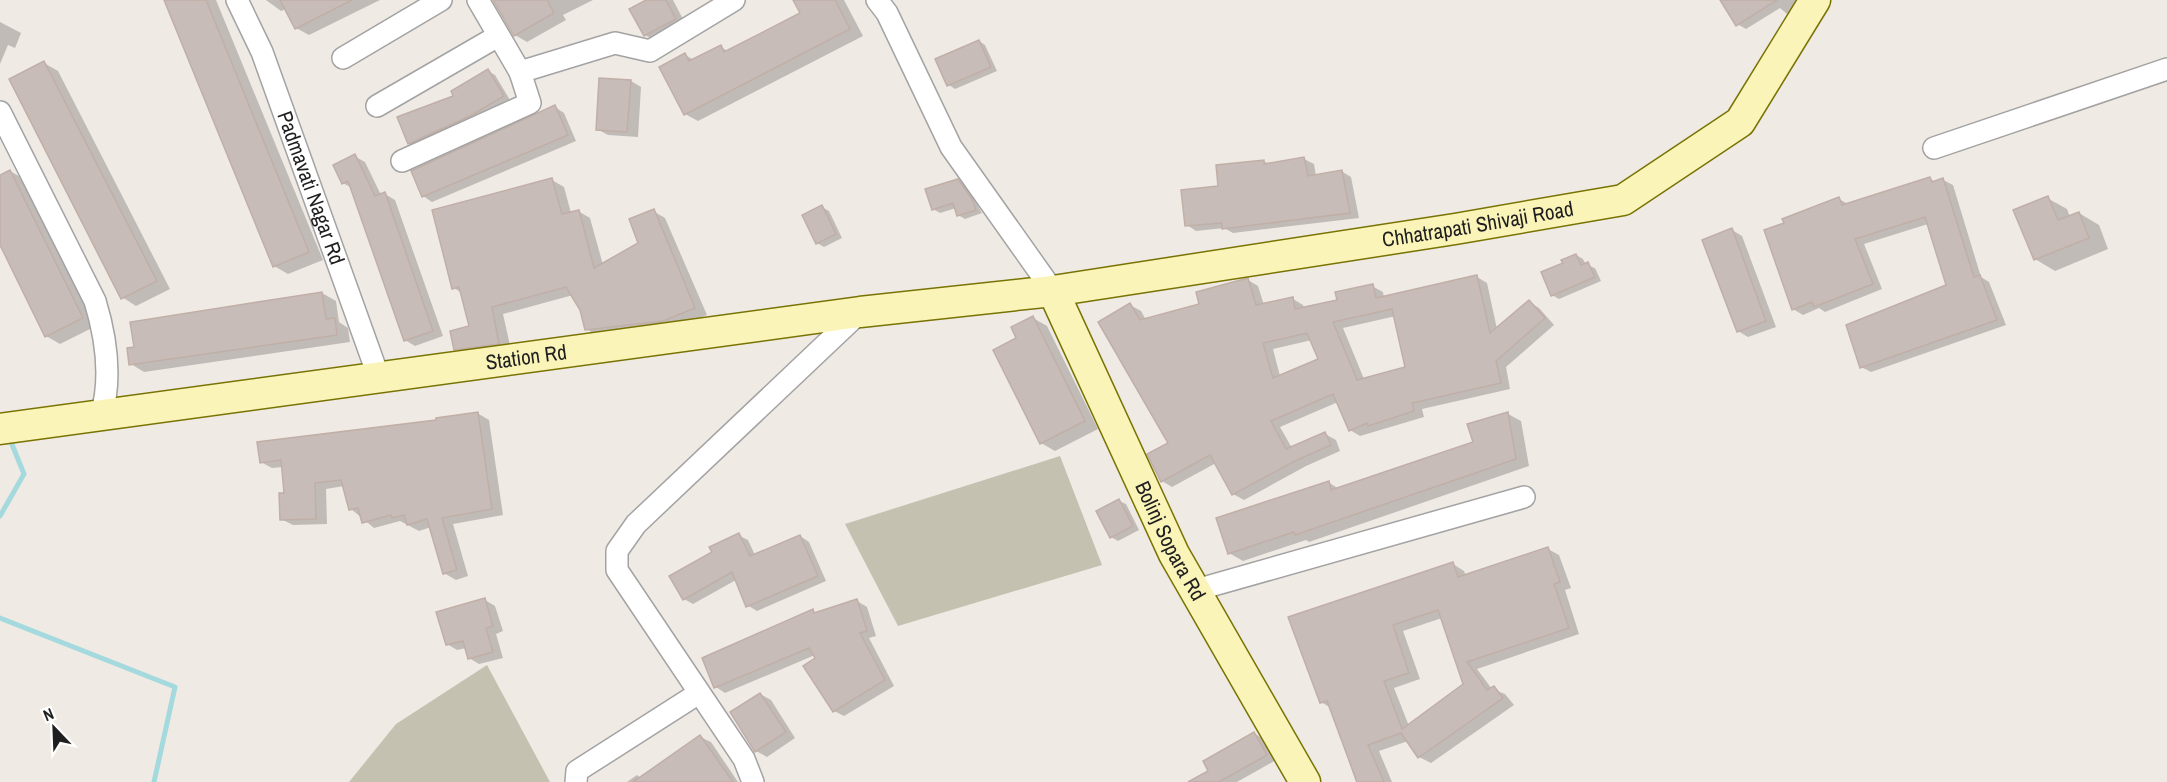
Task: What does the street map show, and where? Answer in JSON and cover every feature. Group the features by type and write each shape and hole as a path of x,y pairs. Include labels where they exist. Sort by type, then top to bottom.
{"main road":[{"name":"Chhatrapati Shivaji Road","path":"1053,291 1455,229 1623,200 1740,122 1815,0"},
{"name":"Station Rd","path":"0,429 860,312 1053,291"},
{"name":"Bolinj Sopara Rd","path":"1053,291 1174,554 1305,782"}],"street":[{"name":"Padmavati Nagar Rd","path":"237,0 262,52 380,378"},
{"path":"343,58 441,0"},
{"path":"402,161 530,103 520,72 478,0"},
{"path":"520,72 615,43 650,51 734,0"},
{"path":"877,0 887,13 951,147 1053,291"},
{"path":"377,106 498,36"},
{"path":"1934,148 2167,69"},
{"path":"0,112 95,301 103,327 107,396 101,416"},
{"path":"753,782 744,759 616,570 617,550 636,524 860,312"},
{"path":"1196,590 1524,497"},
{"path":"576,782 577,771 699,693"}],"shaded area":[{"path":"1060,456 1102,565 898,626 845,524"},
{"path":"487,665 550,782 349,782 396,724"}],"building":[{"path":"164,0 206,0 309,252 273,267"},
{"path":"280,0 352,0 295,29"},
{"path":"493,0 547,0 554,13 514,36"},
{"path":"646,0 666,0 676,19 644,36 629,9"},
{"path":"793,0 835,0 850,29 684,115 659,67 685,53 689,61 721,45 724,52 800,13"},
{"path":"1720,0 1777,0 1736,26"},
{"path":"979,40 991,67 947,86 935,59"},
{"path":"44,61 157,281 121,299 9,79"},
{"path":"488,69 504,96 470,116 408,144 397,117 453,96 451,91"},
{"path":"599,78 631,80 627,132 596,130"},
{"path":"555,105 568,135 422,197 411,171"},
{"path":"355,154 375,196 385,192 433,331 404,341 348,181 342,184 333,165"},
{"path":"1304,157 1308,176 1342,170 1350,213 1222,229 1222,223 1185,226 1181,190 1218,186 1216,165 1264,160 1264,164"},
{"path":"10,170 83,318 45,337 0,245 0,175"},
{"path":"1930,177 1932,182 1943,178 1974,277 1980,275 1997,320 1860,368 1846,325 1946,285 1925,217 1855,239 1873,284 1814,307 1812,302 1792,310 1764,230 1784,223 1782,219 1839,197 1842,205"},
{"path":"552,178 562,214 579,210 594,268 638,243 629,219 654,209 695,308 663,321 585,330 580,310 566,287 492,307 499,344 454,350 450,331 469,326 459,287 452,289 432,210"},
{"path":"958,179 972,199 976,210 957,216 953,203 932,210 925,189"},
{"path":"2048,196 2058,220 2079,212 2089,238 2034,260 2013,210"},
{"path":"822,205 836,234 816,244 802,215"},
{"path":"1732,228 1766,321 1737,332 1702,240"},
{"path":"1576,254 1581,265 1588,262 1595,277 1551,296 1541,272 1563,263 1561,260"},
{"path":"1477,275 1490,333 1529,300 1545,318 1496,361 1501,383 1412,403 1414,411 1368,426 1367,423 1349,431 1333,394 1271,421 1286,449 1325,432 1331,445 1295,461 1232,495 1210,455 1161,482 1147,454 1168,443 1098,322 1130,303 1140,320 1199,304 1196,292 1248,278 1256,305 1293,297 1295,309 1337,300 1335,292 1373,284 1376,298","holes":["1392,309 1405,367 1357,380 1333,322","1307,333 1318,359 1273,378 1263,343"]},
{"path":"322,292 326,319 335,318 337,335 129,365 127,348 134,347 130,322"},
{"path":"1033,316 1085,421 1040,444 993,350 1016,338 1011,327"},
{"path":"478,412 492,509 442,518 457,570 443,574 427,519 407,525 404,515 392,518 391,515 362,523 358,508 349,510 341,480 315,483 316,519 280,520 279,493 284,493 281,460 260,463 257,442 436,420 436,418"},
{"path":"1508,412 1516,459 1295,535 1294,532 1228,554 1216,518 1329,481 1331,490 1473,442 1467,424"},
{"path":"1119,499 1133,526 1110,538 1096,511"},
{"path":"739,533 750,556 800,535 818,576 746,607 732,572 683,600 669,576 712,552 709,547"},
{"path":"1548,547 1560,582 1554,584 1569,628 1467,662 1487,690 1494,686 1503,698 1418,758 1401,733 1368,745 1384,782 1357,782 1327,701 1320,703 1288,617 1453,562 1458,577","holes":["1438,610 1463,684 1402,729 1384,681 1409,673 1393,625"]},
{"path":"485,598 493,626 486,628 493,652 468,659 463,641 446,645 436,612"},
{"path":"857,599 867,631 860,633 885,680 833,712 803,666 815,658 809,648 714,688 702,658 813,609 814,613"},
{"path":"760,693 786,732 755,752 730,712"},
{"path":"1254,732 1267,755 1219,782 1188,782 1208,771 1203,761"},
{"path":"700,735 733,782 633,782"}],"waterway":[{"path":"0,516 24,474 9,437"},
{"path":"0,618 175,687 154,782"}]}
